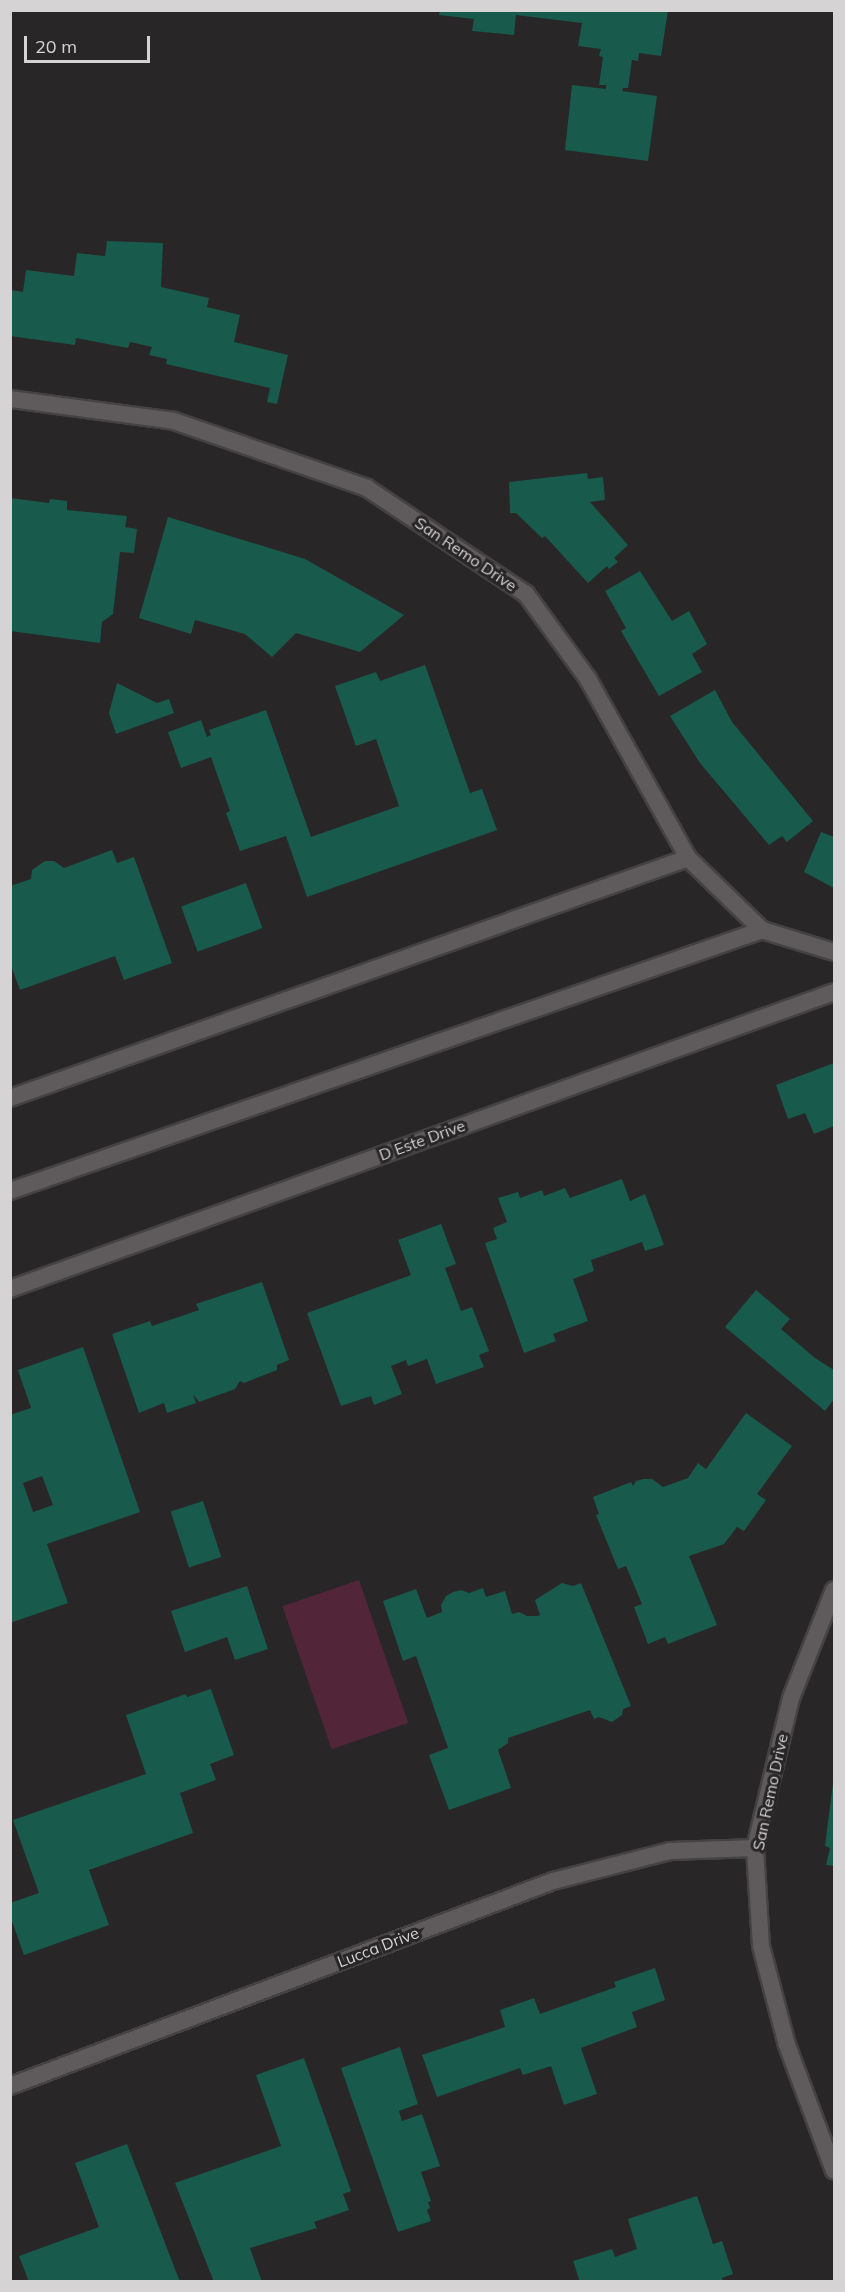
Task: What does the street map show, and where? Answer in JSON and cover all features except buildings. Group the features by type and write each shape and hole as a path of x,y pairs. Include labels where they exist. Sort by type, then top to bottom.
{"street":[{"name":"San Remo Drive","path":"10,399 24,399 174,421 367,488 526,594 588,679 688,858 762,930 834,952"},
{"path":"10,1098 688,858"},
{"path":"10,1191 762,930"},
{"name":"D Este Drive","path":"10,1289 834,992"},
{"name":"San Remo Drive","path":"834,1590 791,1698 755,1848 761,1946 787,2045 834,2171"},
{"name":"Lucca Drive","path":"10,2086 553,1881 670,1851 755,1848"}],"shaded area":[{"path":"359,1580 408,1723 332,1749 282,1606"}]}
